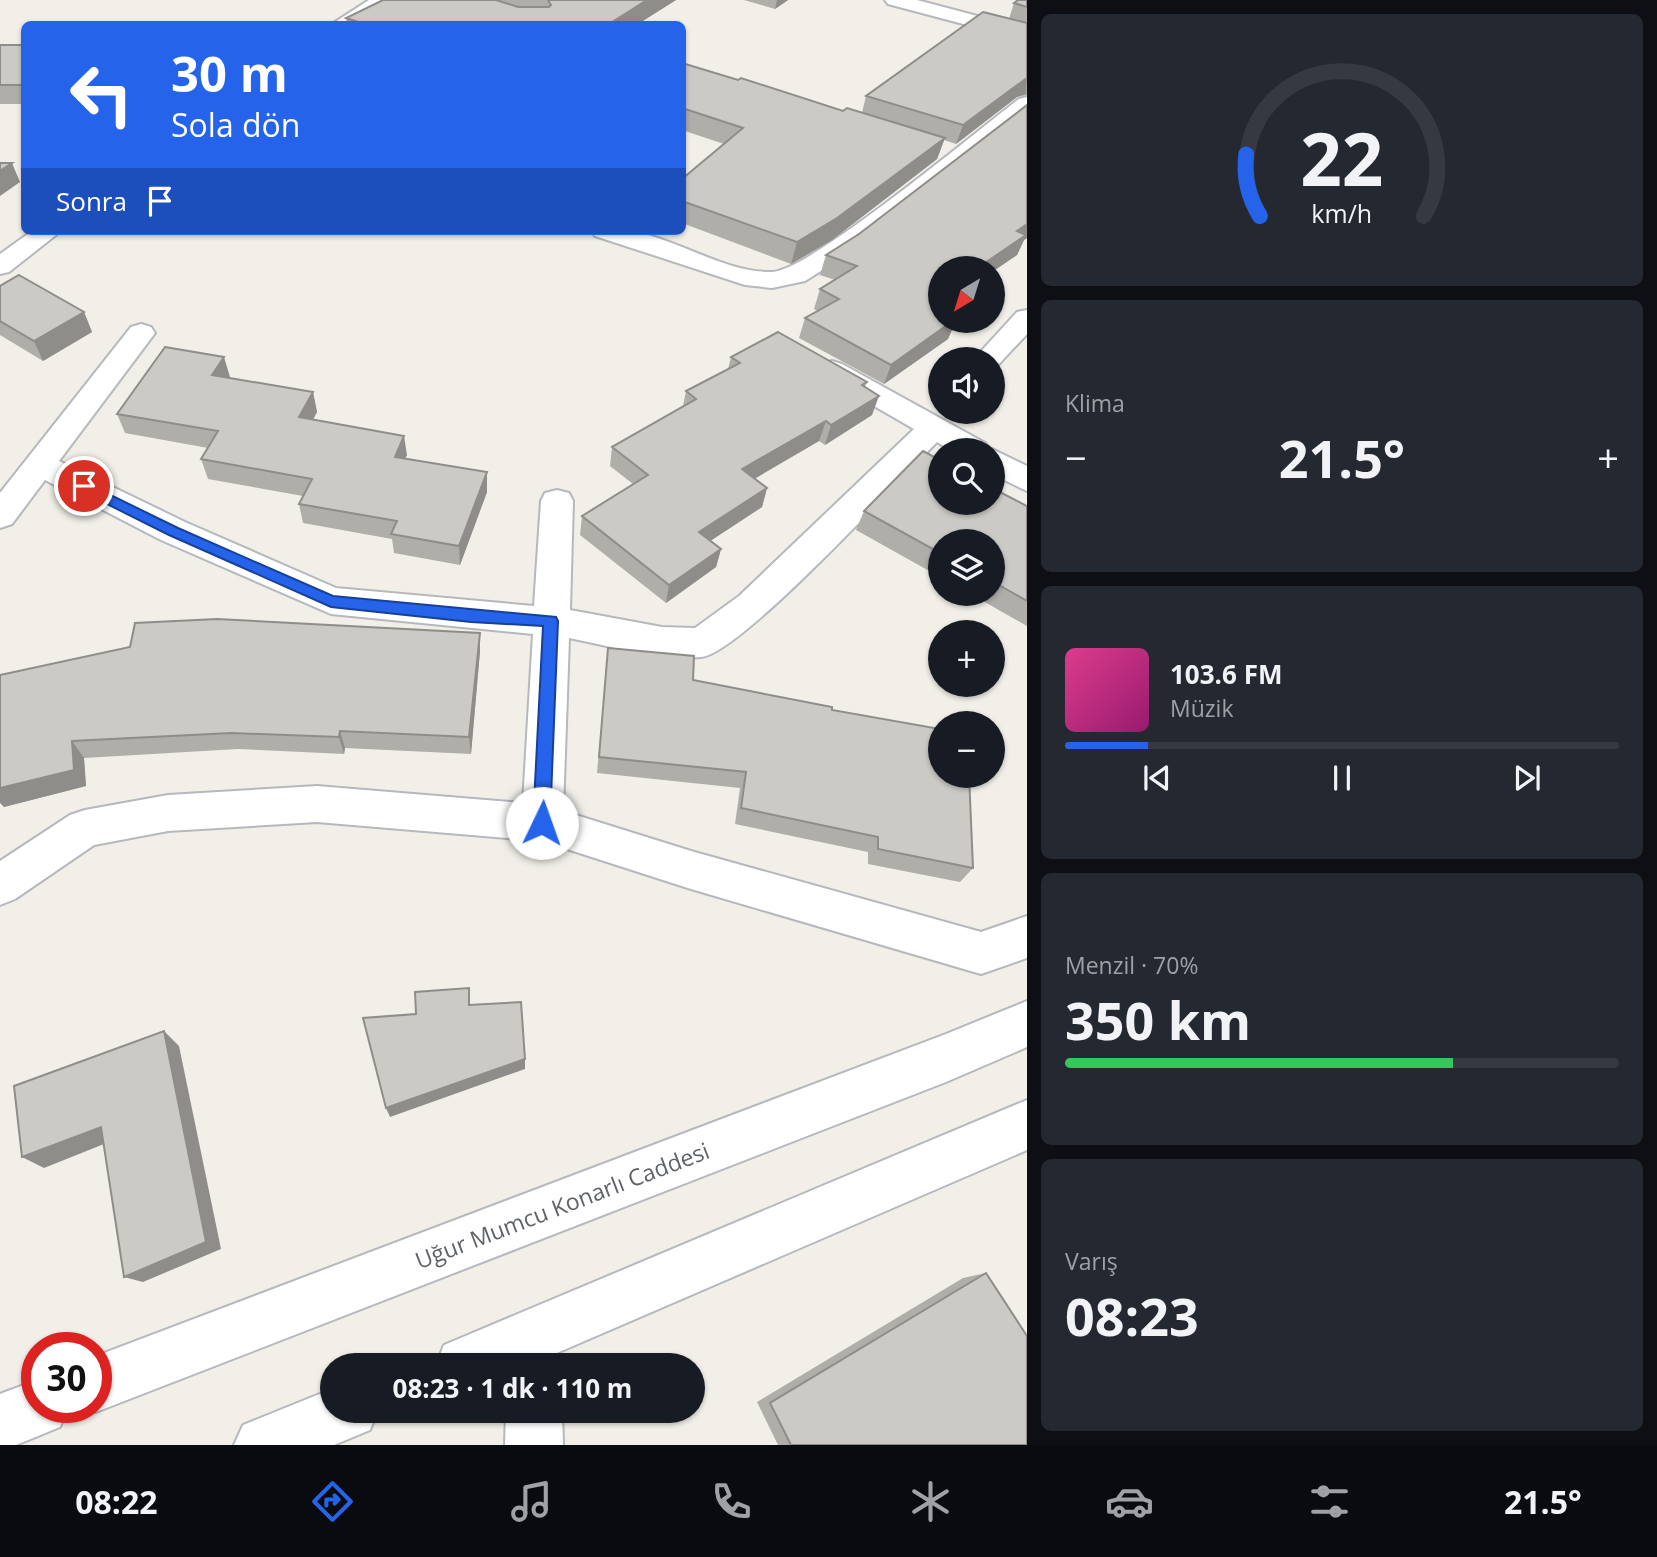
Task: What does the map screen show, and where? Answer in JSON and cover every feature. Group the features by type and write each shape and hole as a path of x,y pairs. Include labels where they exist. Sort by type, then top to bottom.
{"street":[{"path":"347,21 383,0"},
{"path":"895,0 1027,35"},
{"path":"616,235 745,277 772,280 796,275 814,265 1027,104"},
{"path":"933,147 959,155"},
{"path":"0,266 43,235"},
{"path":"999,347 1027,317"},
{"path":"0,516 141,333"},
{"path":"808,357 928,417"},
{"path":"39,464 173,531 331,601 471,616 551,621 662,641 702,643 752,606 930,424"},
{"path":"939,424 958,438"},
{"path":"1005,467 1027,480"},
{"path":"542,823 557,501"},
{"path":"0,885 85,828 168,813 317,804 542,823 691,870 981,953 1027,937"},
{"name":"Uğur Mumcu Konarlı Caddesi","path":"112,1378 946,1058 1027,1024"},
{"path":"534,1351 1027,1125"},
{"path":"0,1423 21,1415"},
{"path":"263,1445 320,1422"},
{"path":"534,1423 534,1445"}],"building":[{"path":"383,0 496,0 518,7 549,7 551,5 548,0 647,0 614,21 355,21 346,18"},
{"path":"1027,0 1027,7 1014,3"},
{"path":"983,12 1027,23 1027,78 963,125 866,96"},
{"path":"0,45 21,45 21,85 0,85"},
{"path":"686,64 945,138 837,218 797,242 686,202 686,176 743,128 686,109"},
{"path":"1027,105 1027,224 1017,231 1026,235 995,256 928,256 928,333 936,333 891,365 805,318 839,299 820,289 857,266 826,255 859,234"},
{"path":"0,163 12,163 0,171"},
{"path":"19,275 84,312 34,341 0,321 0,286"},
{"path":"778,332 867,382 862,385 879,396 831,425 826,421 742,469 767,488 699,532 721,549 669,585 582,516 648,475 612,447 696,399 686,391 740,363 731,357"},
{"path":"165,347 224,357 212,375 313,392 299,417 404,436 395,457 487,472 459,546 391,534 397,521 299,504 312,479 201,459 218,431 117,414"},
{"path":"923,451 928,454 928,515 1005,515 1005,495 1027,506 1027,601 1005,588 1005,529 928,529 928,546 864,511"},
{"path":"217,619 480,633 469,737 340,731 339,737 231,733 72,741 74,770 0,788 0,675 130,647 135,623"},
{"path":"608,648 694,656 693,680 832,707 832,710 928,727 928,788 970,788 973,868 878,849 878,837 741,808 746,772 599,757"},
{"path":"469,988 469,1005 521,1002 525,1059 386,1108 363,1018 416,1014 415,992"},
{"path":"164,1031 206,1242 124,1277 101,1127 22,1157 14,1086"},
{"path":"986,1273 1027,1336 1027,1445 791,1445 770,1403"}],"route":[{"path":"84,486 173,531 331,601 471,616 551,621 542,823"}]}
